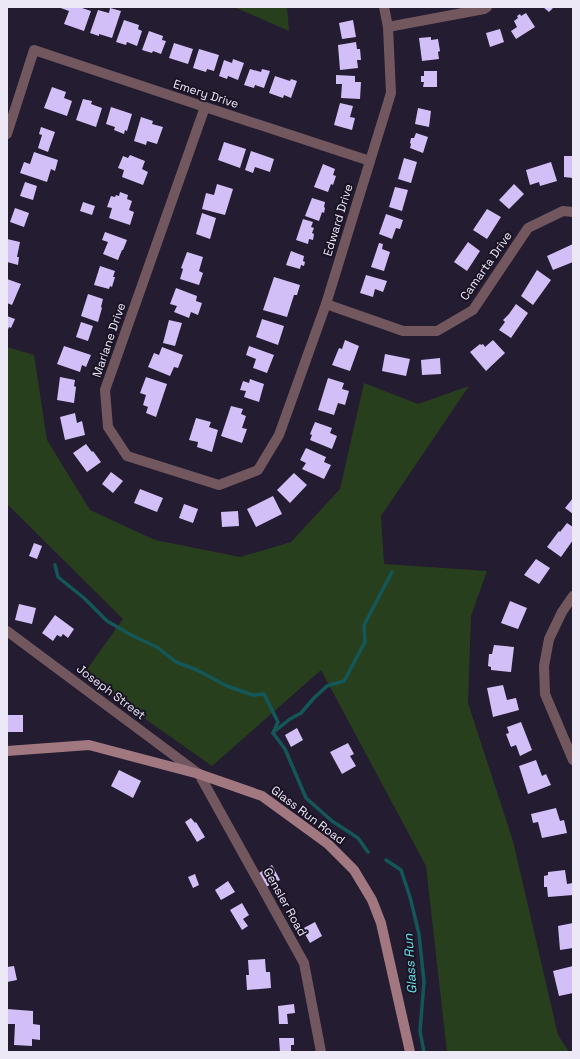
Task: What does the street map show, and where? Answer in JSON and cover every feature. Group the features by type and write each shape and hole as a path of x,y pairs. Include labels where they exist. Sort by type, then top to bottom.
{"main road":[{"name":"Glass Run Road","path":"7,751 89,745 200,774 262,796 328,844 354,870 372,900 381,923 410,1052"}],"street":[{"name":"Edward Drive","path":"279,435 326,304 391,93 388,27 384,7"},
{"path":"388,27 484,9 487,7"},
{"name":"Emery Drive","path":"7,134 34,50 370,161"},
{"name":"Marlane Drive","path":"205,107 105,390 108,427 127,456 219,486 258,470 279,435"},
{"name":"Camarta Drive","path":"326,304 403,331 438,331 473,310 528,228 563,212 573,212"},
{"path":"573,596 562,612 548,638 544,666 545,694 573,760"},
{"name":"Joseph Street","path":"7,631 200,774"},
{"name":"Gensler Road","path":"200,774 304,963 321,1052"}],"green space":[{"path":"234,7 287,7 289,31"},
{"path":"7,347 34,355 47,440 90,510 155,540 240,557 291,542 340,489 364,383 418,404 469,386 381,516 384,564 487,571 471,616 468,703 513,841 558,1035 569,1052 447,1052 426,866 321,670 212,766 83,675 123,619 7,504"}],"building":[{"path":"58,7 79,7 91,11 84,31 64,24 69,11"},
{"path":"543,7 554,7 549,12"},
{"path":"110,8 121,11 112,38 90,33 98,10 109,13"},
{"path":"526,13 535,27 516,39 511,31 517,27 514,21 520,14 521,16"},
{"path":"124,20 139,25 138,29 142,31 137,46 127,42 126,45 116,42"},
{"path":"353,20 356,37 342,39 339,23"},
{"path":"500,29 504,42 490,47 486,33"},
{"path":"149,31 163,36 162,40 166,41 161,54 153,51 152,53 142,50"},
{"path":"431,37 431,40 438,39 440,51 438,52 439,59 422,61 419,38"},
{"path":"356,42 357,49 360,49 361,60 357,60 358,68 340,70 338,45"},
{"path":"174,43 193,49 188,64 169,58"},
{"path":"199,49 219,55 214,71 207,69 206,72 193,68"},
{"path":"233,59 244,63 238,80 228,76 227,79 219,76 224,60 232,63"},
{"path":"250,69 261,72 262,69 270,71 264,88 255,85 254,88 244,85"},
{"path":"424,71 437,71 437,87 423,87 424,82 421,82 421,76 424,76"},
{"path":"336,75 355,76 355,82 361,82 360,99 341,98 342,84 336,84"},
{"path":"275,76 290,81 291,79 297,81 291,98 284,95 283,98 269,93"},
{"path":"52,87 66,92 64,98 72,101 67,116 44,108"},
{"path":"83,99 92,101 91,104 102,108 96,127 76,120"},
{"path":"340,103 353,106 350,117 355,118 352,130 334,125"},
{"path":"111,107 132,114 127,131 125,130 124,134 114,130 115,127 106,124"},
{"path":"418,108 431,111 429,127 415,124"},
{"path":"141,117 153,121 152,124 163,127 157,144 147,141 146,145 134,141"},
{"path":"41,127 55,132 48,152 38,148 42,135 39,134"},
{"path":"416,133 428,137 423,153 410,148 411,138 414,138"},
{"path":"224,142 246,149 240,168 218,160"},
{"path":"251,151 274,159 270,172 255,167 253,173 245,170"},
{"path":"34,152 58,160 55,171 51,169 47,182 20,173 24,162 30,164"},
{"path":"130,155 145,161 142,169 148,172 143,185 122,177 124,170 118,168 123,156 128,158"},
{"path":"564,156 573,156 573,178 564,177"},
{"path":"404,158 417,162 411,183 398,179"},
{"path":"551,162 557,181 540,186 539,182 530,185 526,170"},
{"path":"323,164 335,169 333,175 336,176 333,185 331,184 328,192 314,187"},
{"path":"25,182 37,186 33,200 20,196"},
{"path":"217,184 233,189 225,215 202,209 206,193 214,195"},
{"path":"514,184 524,194 509,209 499,200"},
{"path":"395,187 408,190 402,211 389,207"},
{"path":"120,192 128,195 127,199 132,201 129,210 134,212 130,225 109,218 112,208 107,207 111,196 119,196"},
{"path":"312,198 325,202 324,213 322,212 319,221 305,216"},
{"path":"83,202 95,206 92,215 80,211"},
{"path":"15,208 29,213 24,227 10,222"},
{"path":"487,209 501,217 487,239 473,230"},
{"path":"202,213 216,218 210,239 196,234"},
{"path":"386,214 403,220 400,229 396,228 392,239 379,234"},
{"path":"303,219 313,222 311,227 314,228 312,233 314,234 313,240 309,239 308,244 296,240"},
{"path":"105,232 127,240 118,260 103,254 108,242 102,240"},
{"path":"7,239 20,242 17,257 19,257 18,265 7,262"},
{"path":"468,242 480,251 467,271 454,262"},
{"path":"379,243 383,244 382,249 390,252 384,271 371,267"},
{"path":"573,244 573,262 553,270 547,256"},
{"path":"291,251 304,256 304,266 301,265 300,269 286,265"},
{"path":"187,252 203,257 199,271 203,273 199,285 180,279 183,269 181,268"},
{"path":"100,266 115,271 112,287 110,286 109,289 94,285"},
{"path":"537,270 551,280 533,305 521,296"},
{"path":"366,275 387,281 383,292 375,289 373,297 360,293"},
{"path":"274,277 300,285 297,295 294,295 287,317 263,310"},
{"path":"7,279 21,284 12,305 7,303"},
{"path":"176,288 197,296 196,301 202,303 198,315 191,312 189,318 174,312 177,306 170,304"},
{"path":"88,294 103,299 98,322 81,316"},
{"path":"516,304 528,313 511,338 499,330 505,322 503,320"},
{"path":"7,316 15,319 11,328 9,327 7,332"},
{"path":"262,319 284,326 278,345 256,337"},
{"path":"169,320 182,323 175,346 163,343"},
{"path":"81,322 93,326 88,341 76,337"},
{"path":"345,340 359,346 350,371 332,365 339,348 342,349"},
{"path":"493,340 505,353 486,371 470,352 480,344 483,344 485,347"},
{"path":"64,346 91,355 86,367 82,365 80,372 57,364"},
{"path":"249,346 274,355 267,373 253,368 256,359 246,355"},
{"path":"162,347 183,355 178,368 174,367 170,376 148,367 154,353 159,355"},
{"path":"385,354 410,359 406,376 382,371"},
{"path":"440,358 441,374 422,375 421,360"},
{"path":"60,377 75,380 74,386 76,387 74,403 57,400"},
{"path":"146,377 167,384 156,417 146,413 148,407 143,405 146,395 140,393"},
{"path":"328,378 344,383 342,389 349,391 345,405 338,403 334,415 318,410"},
{"path":"250,379 264,384 259,402 244,397 246,391 240,390 243,381 249,383"},
{"path":"231,406 243,409 241,414 246,416 242,428 247,429 242,443 221,436"},
{"path":"75,413 77,423 82,421 85,435 65,440 60,417"},
{"path":"196,418 211,422 209,427 218,430 212,452 197,447 198,442 189,440"},
{"path":"315,422 332,428 330,433 337,436 332,449 310,440 312,435 310,434"},
{"path":"86,444 101,462 87,472 73,453"},
{"path":"306,448 326,457 324,462 331,465 324,479 302,469 306,463 300,460"},
{"path":"111,472 123,481 113,493 102,484"},
{"path":"294,473 307,485 290,503 277,490"},
{"path":"140,489 163,498 157,512 134,503"},
{"path":"273,496 282,514 256,527 247,509"},
{"path":"573,498 573,514 565,508"},
{"path":"184,504 198,509 193,523 179,518"},
{"path":"238,511 239,526 222,527 221,512"},
{"path":"567,523 573,527 573,540 561,557 547,547"},
{"path":"34,543 42,546 37,559 29,556"},
{"path":"536,559 550,568 539,584 524,575"},
{"path":"510,601 527,608 518,629 501,623"},
{"path":"19,604 36,608 32,624 15,620"},
{"path":"55,615 74,629 68,638 63,634 61,637 57,635 53,641 42,633"},
{"path":"494,645 514,647 511,672 491,670 491,667 488,666 489,654 492,654"},
{"path":"503,685 507,700 516,698 519,710 493,717 487,688"},
{"path":"7,715 23,715 23,732 7,732"},
{"path":"521,722 532,750 520,756 516,745 511,747 506,734 509,733 507,727"},
{"path":"297,728 303,740 291,747 285,735"},
{"path":"348,743 354,754 350,756 356,766 342,774 330,752"},
{"path":"536,760 542,776 546,774 551,785 528,794 519,766"},
{"path":"119,770 141,781 133,798 111,786"},
{"path":"556,808 560,821 564,820 567,833 542,838 538,822 533,823 531,814"},
{"path":"191,818 195,823 196,822 205,837 197,842 185,822"},
{"path":"272,865 280,880 266,887 259,873"},
{"path":"565,870 567,884 573,883 573,895 548,897 547,887 544,887 544,876 548,875 548,872"},
{"path":"195,874 199,885 193,888 188,877"},
{"path":"228,881 235,892 221,900 215,890"},
{"path":"242,903 249,915 243,919 248,926 242,930 230,910"},
{"path":"315,922 322,936 310,943 302,929"},
{"path":"573,923 573,948 560,950 558,926"},
{"path":"265,959 266,972 270,972 271,988 247,990 246,975 249,975 248,960"},
{"path":"14,966 17,980 7,982 7,967"},
{"path":"573,966 573,993 559,996 553,971"},
{"path":"294,1004 295,1013 287,1014 288,1024 279,1024 278,1006"},
{"path":"7,1009 33,1011 33,1024 40,1025 40,1040 32,1039 32,1046 14,1045 15,1024 7,1024"},
{"path":"279,1038 294,1038 294,1045 291,1045 291,1052 280,1052"}],"waterway":[{"path":"55,565 58,577 84,598 107,621 133,636 157,647 176,662 197,670 227,686 253,695 264,694 278,722 273,733"},
{"path":"275,731 290,719 301,713 327,686 344,681 365,642 364,625 392,572"},
{"name":"Glass Run","path":"273,733 285,749 306,798 332,821 358,838 368,852"},
{"name":"Glass Run","path":"386,860 401,870 410,897 419,934 424,982 420,1031 424,1052"}]}
